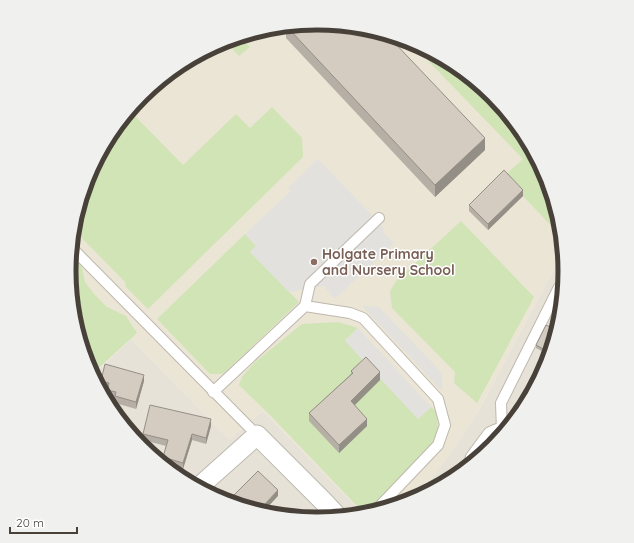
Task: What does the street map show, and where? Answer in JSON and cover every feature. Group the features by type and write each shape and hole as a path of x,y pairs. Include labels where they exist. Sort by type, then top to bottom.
{"street":[{"path":"487,443 492,436 496,434"},
{"path":"202,484 257,435 333,512"}],"lane":[{"path":"213,392 305,306 310,284 379,218"},
{"path":"77,252 257,435"},
{"path":"503,427 501,403 558,290"},
{"path":"305,306 350,313 363,318 438,399 445,425 438,445 381,505"}],"shaded area":[{"name":"Holgate Primary and Nursery School","path":"317,30 349,32 380,38 424,55 438,62 464,80 499,112 518,137 534,165 546,194 554,224 558,262 479,410 449,455 425,487 395,500 380,505 358,509 263,411 229,439 131,339 97,371 88,349 80,319 76,287 76,256 80,224 88,194 100,165 116,137 135,112 146,101 170,80 196,62 239,43 254,38 285,32"},
{"path":"318,159 384,228 382,231 394,243 335,299 324,286 289,292 250,252 256,246 245,234 291,191 288,188"},
{"path":"558,262 558,287 554,319 546,349 534,378 518,406 499,431 476,453 438,481 425,488 449,455 479,410"},
{"path":"362,306 379,307 442,373 442,391"},
{"path":"358,328 431,407 418,419 345,341"},
{"path":"131,339 229,439 263,411 358,509 317,513 285,511 254,505 239,500 196,481 170,463 135,431 116,406 97,371"}],"green space":[{"path":"244,41 250,47 239,56 230,46"},
{"path":"421,54 438,62 464,80 488,101 509,124 534,165 546,194 555,230 504,176 523,159"},
{"path":"272,107 302,138 303,157 148,309 126,287 125,282 79,235 88,194 100,165 116,137 133,114 183,165 236,114 250,128"},
{"path":"461,221 534,297 477,403 454,383 455,372 392,308 390,291 397,280"},
{"path":"245,234 256,246 250,252 299,302 223,374 210,374 157,319"},
{"path":"76,258 81,263 85,282 94,294 107,307 126,316 137,333 97,370 88,349 80,319 76,287"},
{"path":"338,322 358,328 345,340 418,419 431,407 436,411 438,428 435,443 370,507 359,508 270,415 239,385 242,377 254,363 302,324"}],"building":[{"path":"317,30 349,32 380,38 395,43 485,138 435,185 291,32"},
{"path":"504,170 523,190 488,224 469,205"},
{"path":"546,325 552,328 546,350 536,345"},
{"path":"366,357 380,372 351,401 367,419 339,445 309,413 353,373 351,371"},
{"path":"105,364 144,375 136,402 115,396 116,392 107,390 109,383 101,380"},
{"path":"150,405 211,419 206,438 192,434 183,463 163,457 168,440 143,434"},
{"path":"258,471 278,490 265,504 269,508 254,505 232,497"}],"place":[{"name":"Holgate Primary and Nursery School","path":"314,262"}]}
